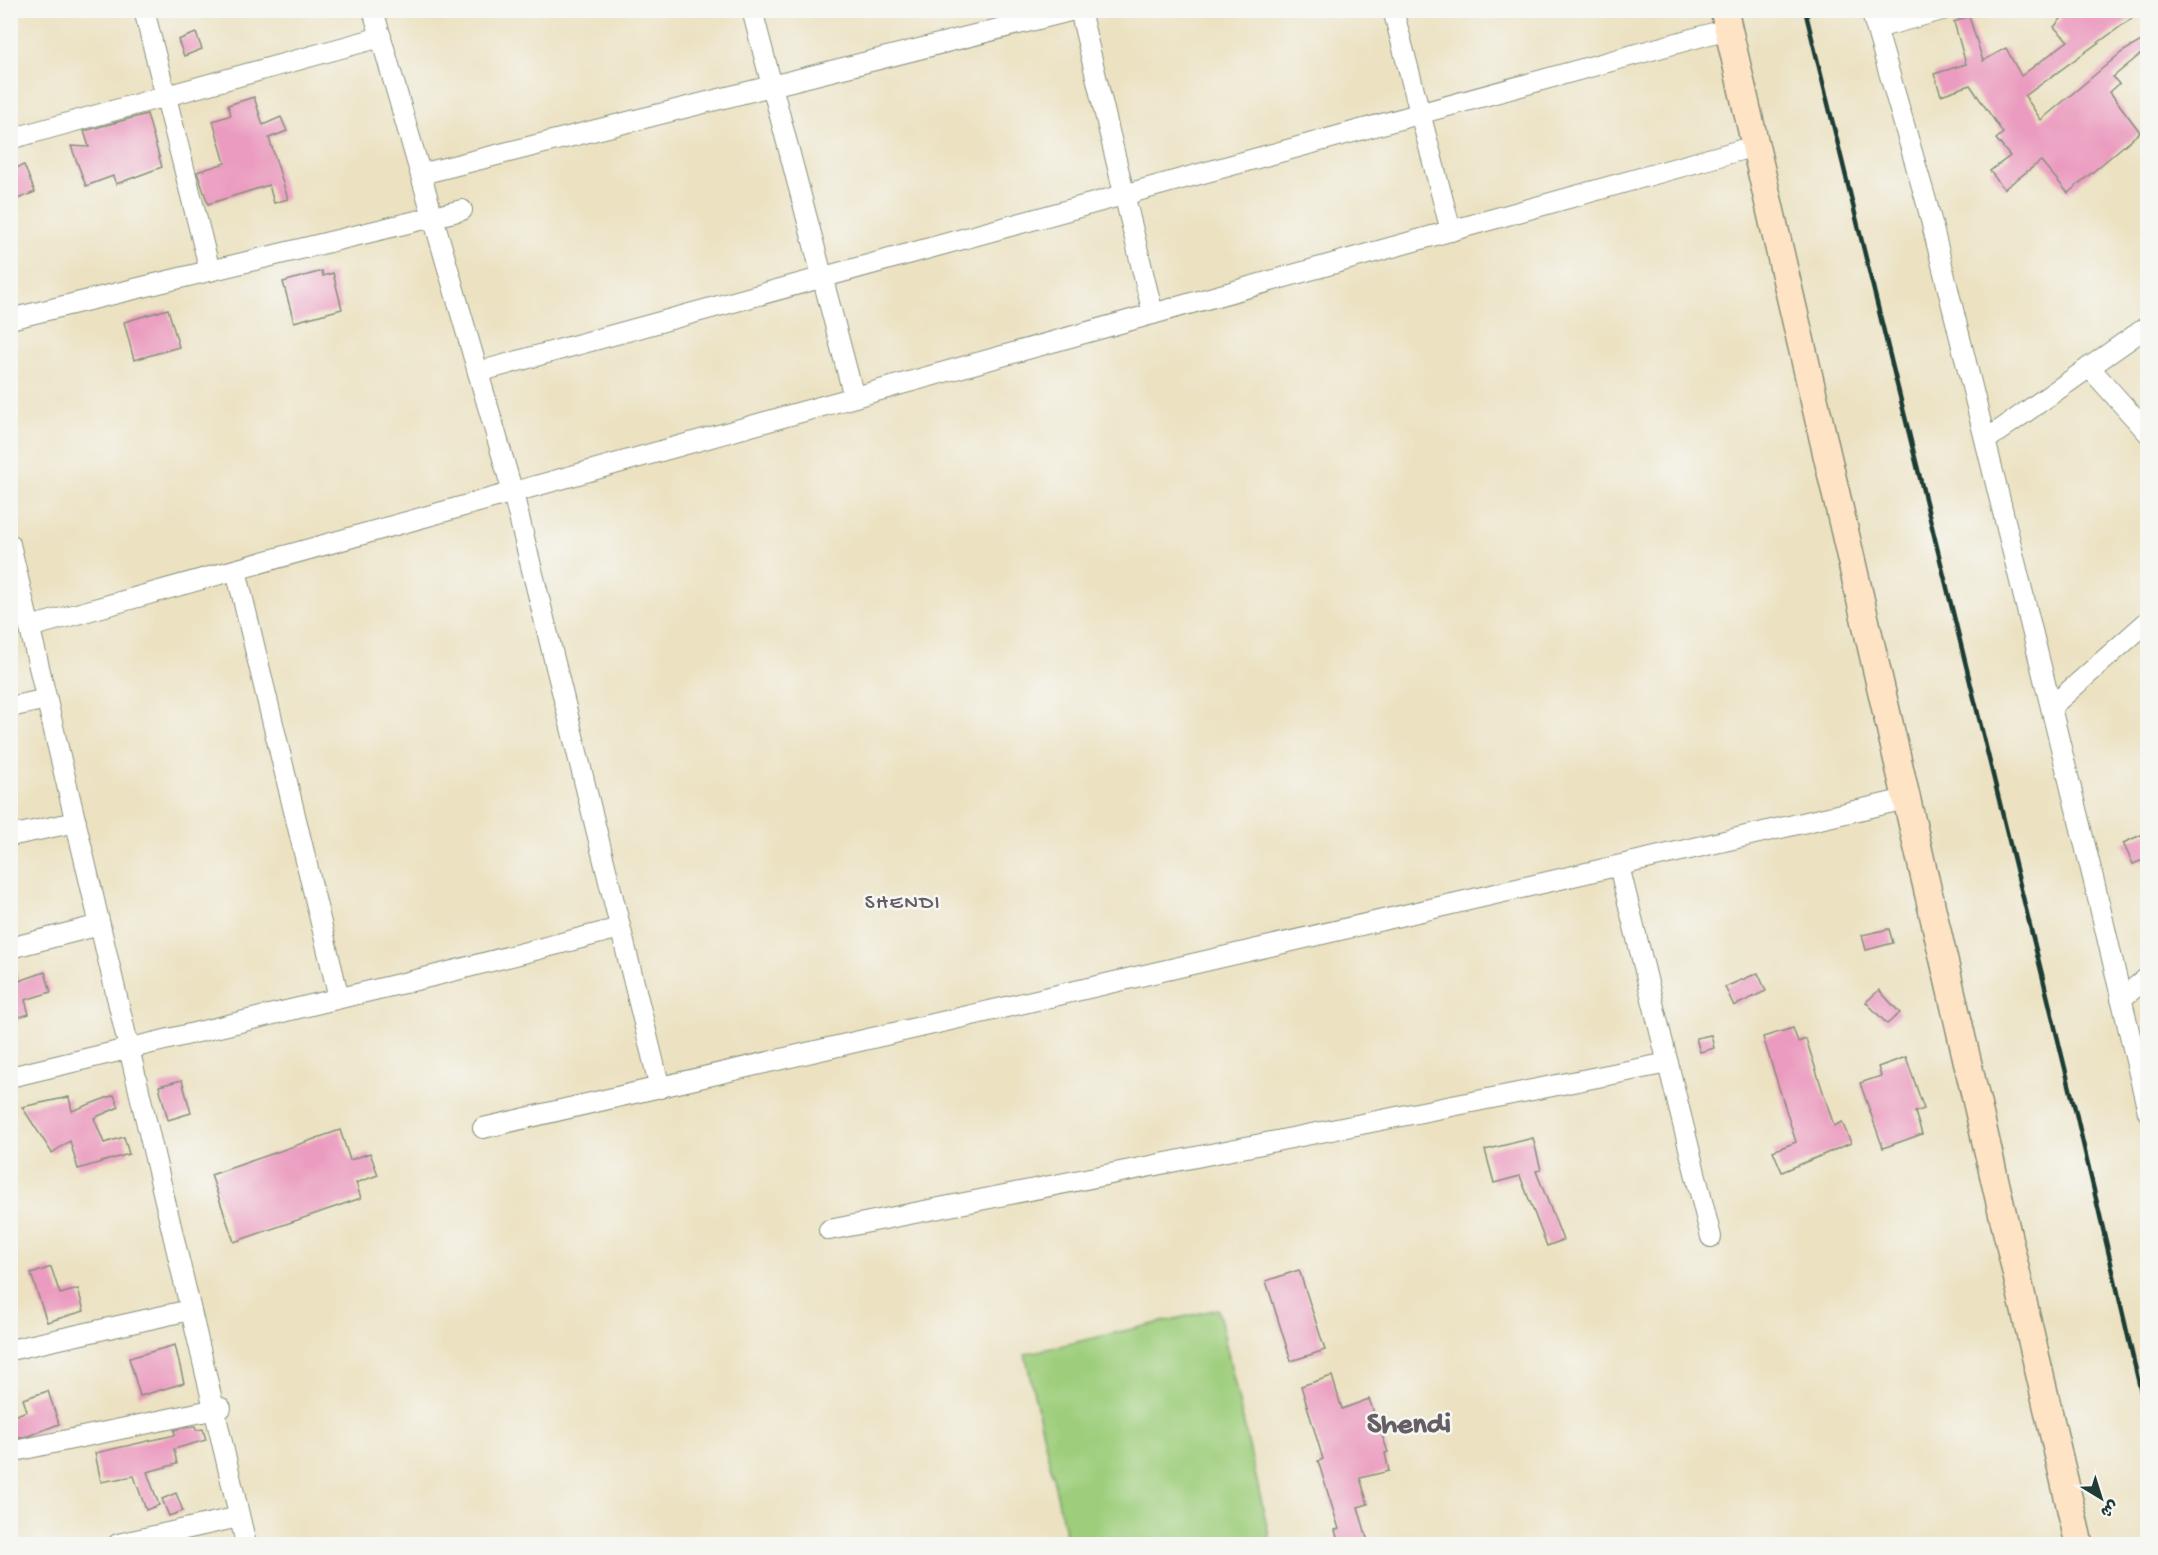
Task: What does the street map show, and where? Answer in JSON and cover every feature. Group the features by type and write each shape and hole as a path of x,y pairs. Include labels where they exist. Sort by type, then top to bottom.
{"street":[{"path":"144,10 210,271"},
{"path":"373,10 513,493 660,1088"},
{"path":"752,10 854,397"},
{"path":"421,174 1074,10"},
{"path":"1080,10 1153,314"},
{"path":"1393,10 1451,231"},
{"path":"1942,10 1874,19 1927,204 2148,1112"},
{"path":"478,372 1420,114 1726,20 2079,1545"},
{"path":"10,140 381,37"},
{"path":"30,627 1755,146"},
{"path":"10,319 462,210"},
{"path":"1986,440 2148,326"},
{"path":"2090,367 2148,433"},
{"path":"10,544 14,571 30,627 190,1310 218,1409 246,1545"},
{"path":"236,570 339,998"},
{"path":"2051,707 2148,621"},
{"path":"10,707 47,699"},
{"path":"483,1128 1906,799"},
{"path":"10,836 76,822"},
{"path":"1619,866 1711,1237"},
{"path":"10,948 100,925"},
{"path":"10,1077 620,928"},
{"path":"2121,999 2148,977"},
{"path":"829,1230 1668,1063"},
{"path":"10,1350 190,1310"},
{"path":"10,1452 218,1409"},
{"path":"118,1545 239,1517"}],"green space":[{"path":"1218,1309 1271,1544 1068,1544 1025,1354"}],"building":[{"path":"2055,10 2143,10 2025,96 2041,120 2122,52 2148,37 2148,48 2113,77 2119,84 2110,92 2140,132 2068,193 2041,161 2004,189 1990,171 2010,156 1996,139 2003,133 1970,85 1941,95 1934,74 1966,64 1954,22 1969,16 1983,61 2006,48 2021,76 2068,41 2054,27 2061,19"},
{"path":"196,33 202,49 184,56 178,40"},
{"path":"254,97 263,125 281,117 287,131 269,138 288,199 274,203 269,185 208,204 197,172 225,163 213,121 231,115 228,105"},
{"path":"147,114 162,167 116,184 113,176 86,186 71,146 89,147 84,131"},
{"path":"24,165 35,192 10,202 10,170"},
{"path":"322,271 323,276 333,273 342,309 294,322 283,282"},
{"path":"168,309 179,347 134,360 124,322"},
{"path":"2148,832 2148,858 2133,864 2123,843"},
{"path":"1889,929 1893,943 1866,950 1862,935"},
{"path":"10,966 14,966 19,981 45,972 51,992 25,1000 29,1014 10,1020"},
{"path":"1758,973 1766,991 1734,1006 1725,987"},
{"path":"1879,990 1900,1013 1887,1024 1866,1002"},
{"path":"1793,1028 1798,1042 1806,1039 1834,1126 1842,1122 1851,1143 1782,1172 1773,1151 1796,1142 1763,1037"},
{"path":"1711,1035 1714,1048 1700,1052 1696,1038"},
{"path":"1906,1057 1924,1109 1915,1112 1922,1134 1883,1148 1860,1083 1881,1076 1878,1067"},
{"path":"182,1080 191,1113 168,1120 159,1086"},
{"path":"114,1095 119,1107 94,1118 104,1143 124,1137 129,1154 78,1169 70,1141 52,1153 22,1107 69,1097 72,1111"},
{"path":"340,1130 350,1160 370,1153 378,1175 356,1183 361,1198 234,1242 211,1175"},
{"path":"1533,1138 1541,1170 1536,1171 1563,1240 1547,1246 1520,1176 1494,1183 1485,1150"},
{"path":"51,1267 60,1294 78,1289 84,1311 47,1322 31,1274"},
{"path":"1299,1270 1325,1350 1291,1361 1266,1281"},
{"path":"175,1345 184,1383 140,1396 129,1358"},
{"path":"1332,1376 1342,1409 1369,1399 1388,1452 1385,1453 1389,1471 1360,1478 1368,1504 1358,1507 1369,1545 1339,1545 1335,1530 1339,1529 1318,1461 1323,1459 1301,1386"},
{"path":"48,1391 59,1424 11,1440 11,1417 27,1411 23,1399"},
{"path":"195,1426 196,1430 203,1429 206,1440 174,1449 177,1464 147,1472 159,1505 146,1510 134,1476 101,1482 95,1453 175,1435 174,1430"},
{"path":"176,1493 183,1511 169,1516 162,1499"}],"railway":[{"path":"1805,10 2076,1113 2148,1422"}],"district":[{"name":"SHENDI","path":"903,901"},
{"name":"Shendi","path":"1409,1422"}]}
